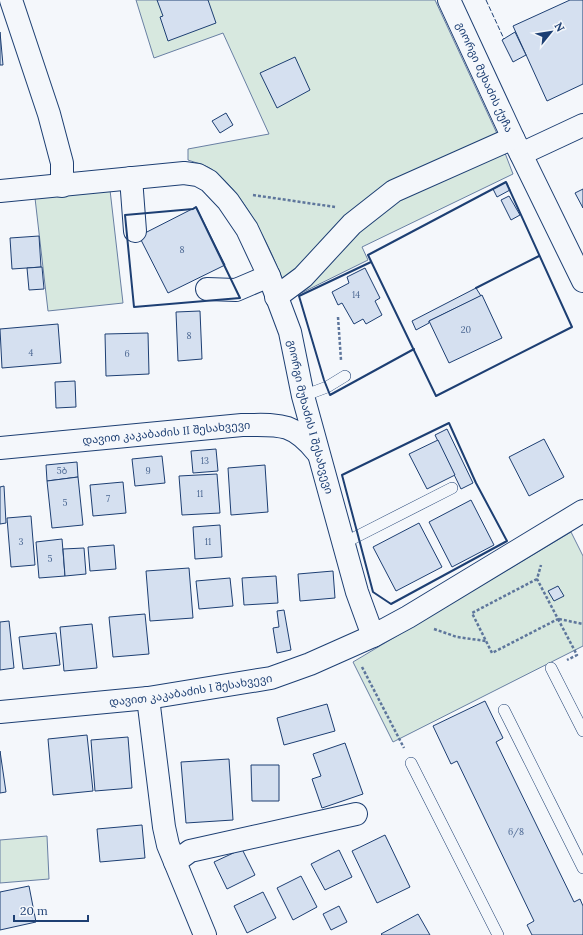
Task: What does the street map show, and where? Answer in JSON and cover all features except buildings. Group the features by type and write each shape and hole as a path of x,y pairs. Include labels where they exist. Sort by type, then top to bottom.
{"street":[{"path":"11,0 49,114 62,163 62,186"},
{"name":"გიორგი მუხაძის ქუჩა","path":"449,0 517,146 583,281"},
{"path":"276,297 303,277 352,224 394,191 517,146 583,124"},
{"name":"გიორგი მუხაძის I შესახვევი","path":"0,191 184,173 198,175 209,181 228,201 247,229 269,276 290,332 303,396 357,592 366,639"},
{"path":"131,178 135,231"},
{"path":"207,289 236,290 269,276"},
{"name":"დავით კაკაბაძის II შესახვევი","path":"0,448 242,425 279,425 297,431 307,439 320,456"},
{"path":"366,639 408,617 583,511"},
{"name":"დავით კაკაბაძის I შესახვევი","path":"0,712 148,698 271,678 310,664 366,639"},
{"path":"148,698 164,827 168,845 205,935"},
{"path":"175,862 190,851 356,814"}],"lane":[{"path":"303,396 327,387 343,377"},
{"path":"344,543 452,488"},
{"path":"551,668 583,731"},
{"path":"504,710 583,868"},
{"path":"412,763 498,935"}],"path":[{"path":"217,190 367,212"},
{"path":"338,317 343,377"},
{"path":"551,668 577,655 558,619 537,579 472,614 492,653 558,619 583,624"},
{"path":"408,617 443,634 486,641"},
{"path":"366,639 357,656 412,763"}],"shaded area":[{"path":"136,0 435,0 500,140 513,174 362,247 368,260 289,299 269,247 238,196 226,182 211,169 188,160 188,149 269,134 223,33 154,58"},
{"path":"110,190 123,303 48,311 35,198"},
{"path":"571,532 583,556 583,646 393,742 353,662"},
{"path":"47,836 49,879 0,883 0,840"}],"fence":[{"path":"486,0 504,39"}],"wall":[{"path":"506,182 572,327 436,396 368,255 506,182"},
{"path":"196,207 240,298 134,307 125,215 193,209 196,207"},
{"path":"476,288 539,256"},
{"path":"371,262 299,296 324,380 330,395 414,349"},
{"path":"449,423 476,483 507,541 391,604 373,592 342,475 449,423"}]}
